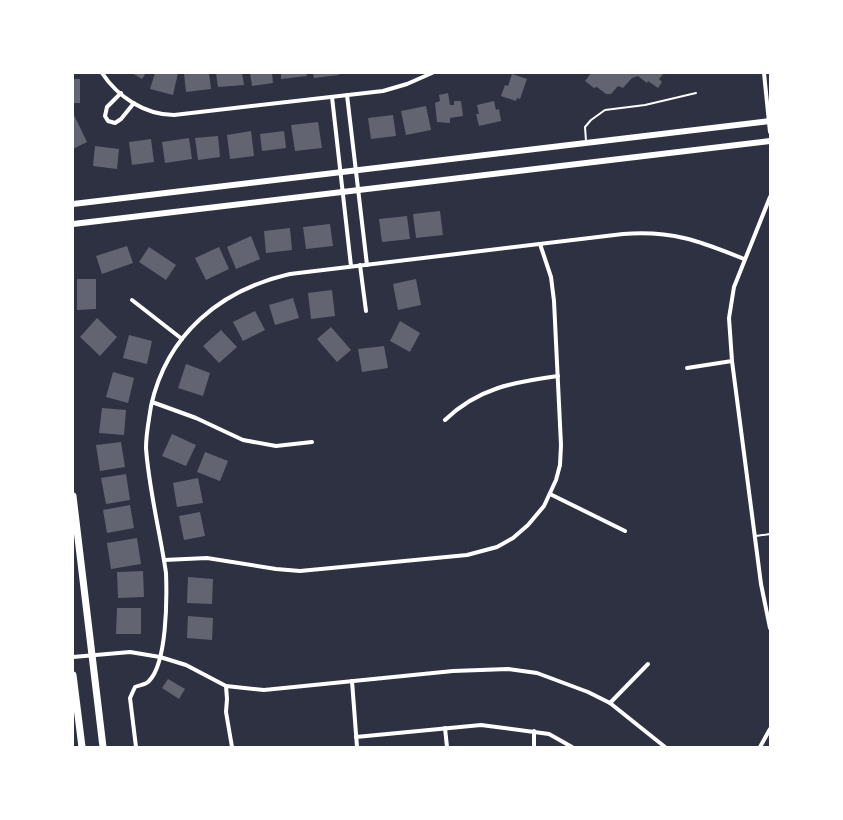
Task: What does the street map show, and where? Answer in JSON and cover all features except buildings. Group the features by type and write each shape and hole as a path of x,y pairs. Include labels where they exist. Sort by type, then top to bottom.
{"main road":[{"path":"73,204 769,121"},
{"path":"73,224 770,141"},
{"path":"73,496 103,747"},
{"path":"73,675 82,747"}],"street":[{"path":"102,73 110,86 134,103 150,112 174,115 332,98 395,88 432,73"},
{"path":"764,73 770,132"},
{"path":"120,93 107,107 105,116 108,121 114,123 121,119 134,103"},
{"path":"347,95 367,265"},
{"path":"332,98 351,266"},
{"path":"770,198 734,286 729,318 732,361 761,584 770,628"},
{"path":"136,747 130,698 135,686 148,683 154,675 160,656 167,597 164,560 146,447 147,427 157,382 168,360 182,339 209,311 244,288 290,274 631,234 662,233 685,237 709,244 744,260"},
{"path":"164,560 207,558 276,569 300,571 467,555 497,547 513,538 535,518 544,506 556,480 561,445 551,277 540,244"},
{"path":"360,265 366,311"},
{"path":"132,300 182,339"},
{"path":"687,368 732,361"},
{"path":"445,420 467,402 490,390 528,380 558,376"},
{"path":"152,402 196,418 243,440 276,446 312,442"},
{"path":"550,494 624,531"},
{"path":"73,657 130,652 160,656 186,665 226,686 264,690 454,671 508,669 538,673 560,680 610,703 665,747"},
{"path":"610,703 648,664"},
{"path":"352,681 356,747"},
{"path":"226,686 226,712 232,747"},
{"path":"356,736 481,725 549,734 572,747"},
{"path":"446,728 447,747"},
{"path":"760,747 770,728"},
{"path":"534,731 534,747"}],"lane":[{"path":"586,143 585,127 590,120 605,110 645,105 696,93"},
{"path":"755,536 770,534"}]}
